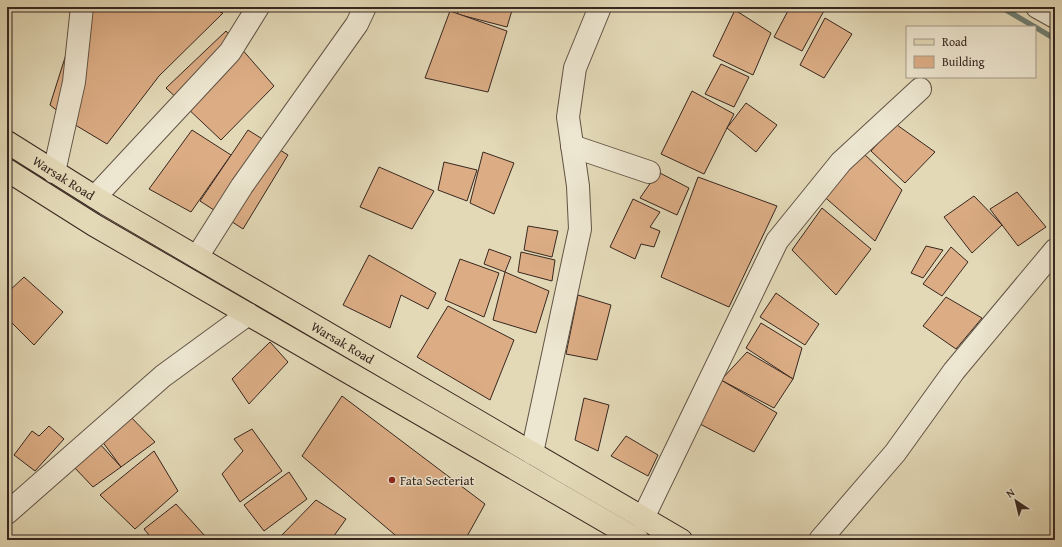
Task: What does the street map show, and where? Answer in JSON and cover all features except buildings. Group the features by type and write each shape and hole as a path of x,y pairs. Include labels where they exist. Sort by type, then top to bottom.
{"main road":[{"name":"Warsak Road","path":"7,142 144,227 681,540"},
{"name":"Warsak Road","path":"7,170 94,224 638,540"},
{"path":"134,247 144,227"}],"street":[{"path":"54,172 74,82 82,7"},
{"path":"94,197 230,52 258,7"},
{"path":"197,258 242,186 357,24 365,7"},
{"path":"532,453 580,229 578,186 568,117 575,68 600,7"},
{"path":"1037,7 1055,17"},
{"path":"643,518 777,241 840,162 920,89"},
{"path":"572,146 649,172"},
{"path":"820,540 895,453 954,371 1055,250"},
{"path":"7,513 163,376 248,314"}],"waterway":[{"path":"1001,7 1033,26"},
{"path":"1036,28 1055,39"}],"place":[{"name":"Fata Secteriat","path":"392,480"}]}
